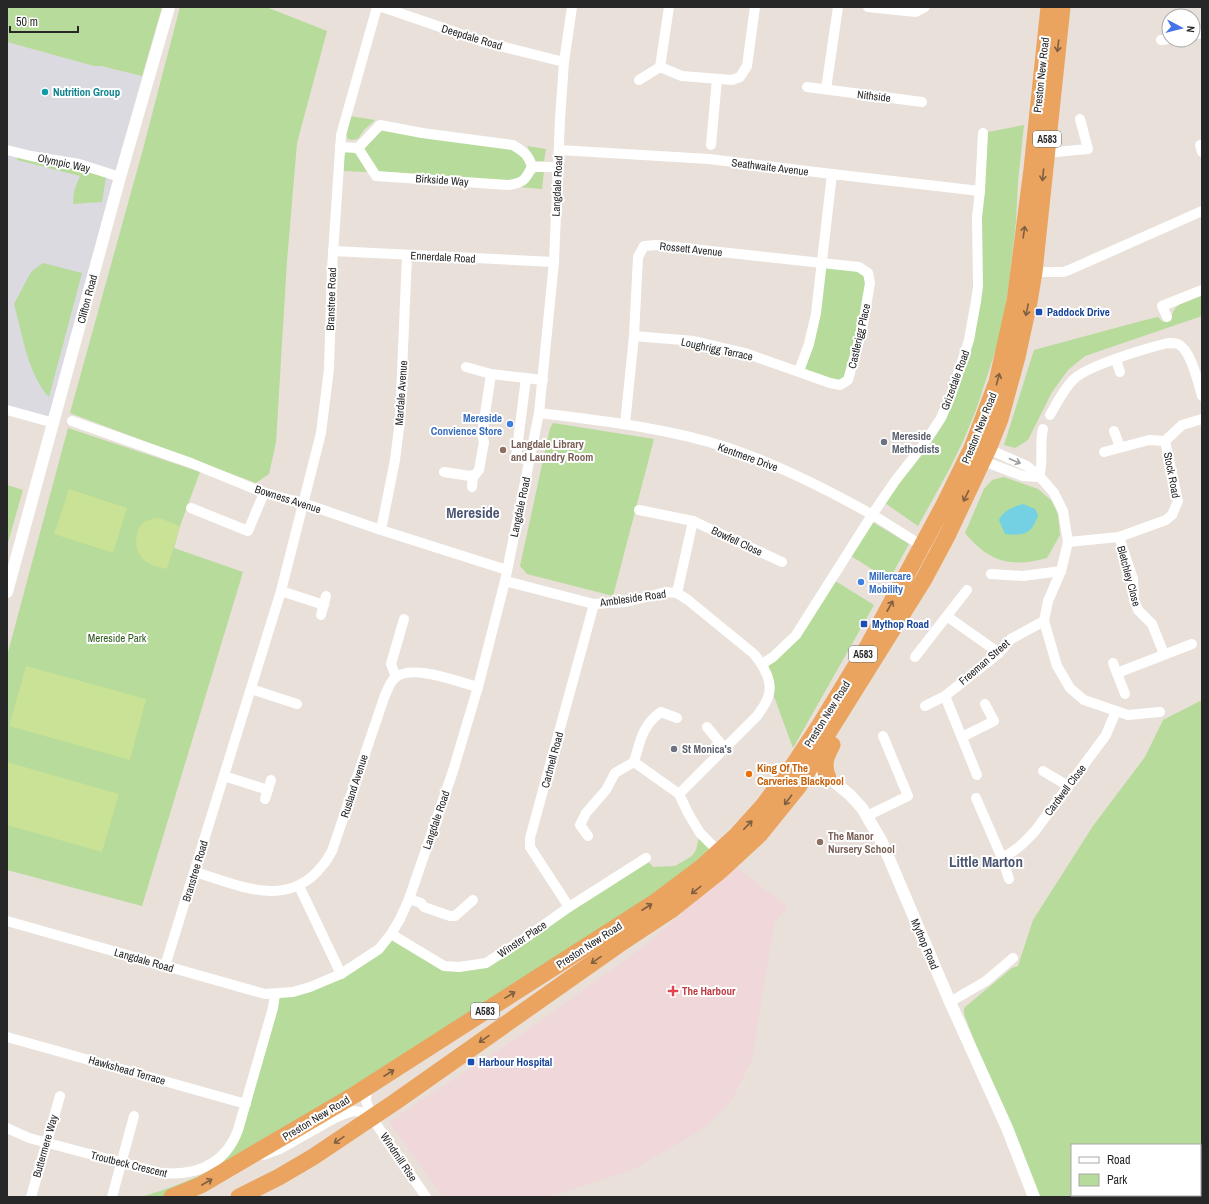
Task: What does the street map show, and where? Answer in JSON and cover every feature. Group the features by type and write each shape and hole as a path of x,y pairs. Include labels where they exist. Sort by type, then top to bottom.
{"highway":[{"name":"Preston New Road","path":"172,1197 201,1185 367,1087 647,907 683,882 719,852 751,821 804,763 826,736 861,682 938,555 997,429 1011,382 1029,302 1026,271 1032,169 1049,7"},
{"name":"Preston New Road","path":"240,1197 279,1177 313,1157 372,1118 618,945 671,910 720,871 760,834 798,787 804,763 824,720 868,646 923,546 965,462 997,382 1014,308 1026,271 1045,153 1062,7"},
{"path":"965,462 984,454 977,435"},
{"name":"A583","path":"828,778 825,767 826,756 860,697 861,682"}],"street":[{"name":"Clifton Road","path":"7,592 120,177 169,7"},
{"name":"Branstree Road","path":"165,966 281,591 321,433 329,369 333,251 341,135 378,7"},
{"name":"Deepdale Road","path":"382,7 484,42 564,62"},
{"name":"Langdale Road","path":"7,921 265,994 275,994 293,992 310,987 341,974 379,949 400,920 453,771 478,687 505,581 530,460 543,380 554,262 564,62 572,7"},
{"path":"639,80 660,67 669,7"},
{"path":"660,67 682,76 732,80 740,76 747,66 755,7"},
{"path":"826,89 838,7"},
{"path":"868,7 916,12 925,7"},
{"path":"711,145 718,79"},
{"name":"Nithside","path":"807,87 922,102"},
{"path":"1045,153 1088,149 1080,119"},
{"path":"340,147 358,148 380,125 429,134 513,145 523,151 528,157 532,167 558,167"},
{"name":"Grizedale Road","path":"762,664 773,657 796,635 872,515 895,481 924,444 941,418 951,395 969,340 978,286 977,217 983,133"},
{"name":"Birkside Way","path":"358,148 376,176 508,185 519,184 527,177 532,167"},
{"name":"Olympic Way","path":"7,150 31,156 79,164 120,177"},
{"name":"Seathwaite Avenue","path":"559,150 709,159 980,191"},
{"path":"799,371 809,344 816,313 832,174"},
{"path":"1026,271 1063,272 1069,270 1202,211"},
{"name":"Rossett Avenue","path":"625,424 634,336 638,257 644,246 656,245 821,263"},
{"name":"Ennerdale Road","path":"333,251 554,262"},
{"name":"Mardale Avenue","path":"381,530 395,460 400,420 407,255"},
{"name":"Castlerigg Place","path":"799,371 830,383 840,385 848,380 862,330 870,283 868,273 859,267 821,263"},
{"path":"1167,317 1162,306 1202,290"},
{"name":"Loughrigg Terrace","path":"634,336 694,341 745,353 799,371"},
{"path":"1050,414 1073,380 1090,369 1168,343 1178,344 1185,350 1191,362 1202,396"},
{"path":"1116,360 1120,372"},
{"path":"466,368 491,374 543,380"},
{"path":"472,487 473,475 479,470 484,442 482,434 491,374"},
{"path":"526,378 516,458 530,460"},
{"path":"7,410 54,423"},
{"name":"Kentmere Drive","path":"539,412 660,430 729,448 802,478 872,515 938,555"},
{"name":"Stock Road","path":"1068,542 1119,537 1166,520 1172,515 1178,501 1165,441 1182,425 1202,419"},
{"name":"Bowness Avenue","path":"72,421 191,463 264,493 304,503 381,530 507,570"},
{"path":"1040,477 1042,466 1041,438 1043,429"},
{"path":"1114,431 1120,448"},
{"path":"1104,452 1149,440 1165,441"},
{"path":"984,454 1023,476 1040,477 1054,493 1063,511 1067,526 1068,542 1061,571 1048,601 1044,621 1057,666 1070,688 1084,700 1128,715 1160,712"},
{"path":"444,472 473,475"},
{"path":"192,508 252,533 264,493"},
{"name":"Bowfell Close","path":"639,510 692,521 782,562"},
{"path":"677,593 692,521"},
{"name":"Bletchley Close","path":"1119,537 1133,580 1134,600 1138,610 1152,624 1164,654"},
{"path":"991,574 1023,576 1061,571"},
{"name":"Ambleside Road","path":"505,581 594,604 626,602 666,592 677,593 688,600 754,654 762,664"},
{"path":"915,657 967,590"},
{"path":"281,591 323,606"},
{"name":"Cartmell Road","path":"569,907 530,847 530,838 594,604"},
{"path":"948,616 999,653"},
{"path":"404,620 391,664 396,677 404,673 428,674 478,687"},
{"name":"Freeman Street","path":"925,706 945,696 999,653 1011,639 1044,621"},
{"path":"1117,673 1192,644"},
{"path":"1113,663 1125,694"},
{"path":"680,794 757,716 769,696 770,684 762,664"},
{"name":"Rusland Avenue","path":"195,872 265,892 274,892 299,886 313,876 332,851 384,698 390,684 396,677"},
{"path":"251,689 296,704"},
{"path":"945,696 977,775"},
{"path":"962,737 994,720 985,704"},
{"name":"Cardwell Close","path":"1002,858 1024,844 1106,735 1116,711"},
{"path":"588,836 580,825 586,813 606,790 615,773 634,762 641,735 651,719 660,712 677,718"},
{"path":"707,727 725,749"},
{"path":"867,816 908,796 883,736"},
{"path":"634,762 680,794 688,813 700,833 719,852"},
{"name":"Mythop Road","path":"804,763 828,778 850,795 867,816 882,842 950,1002 1007,1128 1034,1197"},
{"path":"1043,771 1068,786"},
{"path":"224,776 268,790"},
{"path":"976,798 1002,858 1009,879"},
{"name":"Winster Place","path":"391,934 444,966 460,967 486,963 569,907 646,858"},
{"path":"299,886 341,974"},
{"path":"409,898 421,903 424,907 450,916 458,914 473,900"},
{"path":"950,1002 986,981 1013,958"},
{"name":"Troutbeck Crescent","path":"7,1128 29,1138 161,1173 176,1174 203,1168 220,1159 234,1141 273,1008 275,994"},
{"name":"Hawkshead Terrace","path":"7,1037 246,1104"},
{"name":"Windmill Rise","path":"367,1087 366,1101 372,1118 426,1197"},
{"name":"Buttermere Way","path":"31,1197 60,1096"},
{"path":"237,1164 280,1149 335,1118 347,1113 360,1112 372,1118"},
{"path":"112,1197 134,1116"}],"shaded area":[{"path":"7,42 94,66 101,66 142,76 50,422 7,410"},
{"name":"The Harbour","path":"735,866 788,907 774,923 752,1060 732,1100 706,1127 634,1169 548,1197 443,1197 389,1122 518,1037 646,945"}],"green space":[{"path":"7,7 162,7 142,76 101,66 94,66 7,42"},
{"path":"180,7 266,7 327,31 297,143 287,261 276,442 269,474 256,483 70,413 143,149"},
{"path":"350,116 375,120 364,130 358,139 352,140 348,139 346,133"},
{"path":"380,125 513,145 532,167 519,184 376,176 358,148"},
{"path":"1024,125 1009,282 1005,310 997,346 976,410 964,439 949,470 918,526 882,501 941,418 969,340 983,133"},
{"path":"527,146 546,149 544,161 536,161"},
{"path":"347,151 357,154 367,172 344,171 343,163 345,153"},
{"path":"18,155 67,165 106,177 102,202 73,204 74,191 80,176 17,160"},
{"path":"538,171 544,171 542,189 519,187 525,184"},
{"path":"43,263 82,273 49,397 42,388 31,366 14,304 31,272"},
{"path":"821,263 868,273 848,380 840,385 799,371"},
{"path":"1202,295 1202,316 1085,356 1068,370 1052,392 1028,440 1015,448 1004,445 1034,350 1158,317 1163,322 1172,318 1178,305"},
{"path":"553,423 654,439 613,596 527,574 520,566 550,428"},
{"name":"Mereside Park","path":"68,428 200,472 180,526 174,548 243,572 142,906 7,870 7,656"},
{"path":"1004,477 1038,489 1052,501 1058,515 1060,535 1047,558 1022,562 1002,560 983,551 965,533 984,489 992,480"},
{"path":"7,485 23,490 7,546"},
{"path":"69,489 127,508 113,553 54,534"},
{"path":"156,518 180,526 167,569 149,564 138,552 136,541 140,526 148,520"},
{"path":"869,520 909,544 889,580 848,554"},
{"path":"832,579 874,605 793,748 762,664 773,657"},
{"path":"26,666 146,699 130,760 9,726"},
{"path":"1202,700 1202,1197 1034,1197 964,1014 964,1008 1012,968 1018,966 1033,920 1093,826 1145,757 1163,720"},
{"path":"7,762 119,794 102,852 7,825"},
{"path":"700,833 719,852 654,903 172,1197 140,1197 194,1178 214,1168 223,1160 228,1150 275,994 341,974 391,934 444,966 486,963 646,858 653,867 675,866 692,856 696,850"}],"water":[{"path":"1023,504 1035,509 1038,515 1033,526 1030,530 1022,534 1005,534 999,520 1009,509"}],"place":[{"name":"Nutrition Group","path":"45,92"},
{"name":"Paddock Drive","path":"1039,312"},
{"name":"Mereside Convience Store","path":"510,424"},
{"name":"Mereside Methodists","path":"884,442"},
{"name":"Langdale Library and Laundry Room","path":"503,450"},
{"name":"Millercare Mobility","path":"861,582"},
{"name":"Mythop Road","path":"864,624"},
{"name":"St Monica's","path":"674,749"},
{"name":"King Of The Carveries Blackpool","path":"749,774"},
{"name":"The Manor Nursery School","path":"820,842"},
{"name":"The Harbour","path":"673,991"},
{"name":"Harbour Hospital","path":"471,1062"}],"district":[{"name":"Mereside","path":"473,513"},
{"name":"Little Marton","path":"986,862"}]}
